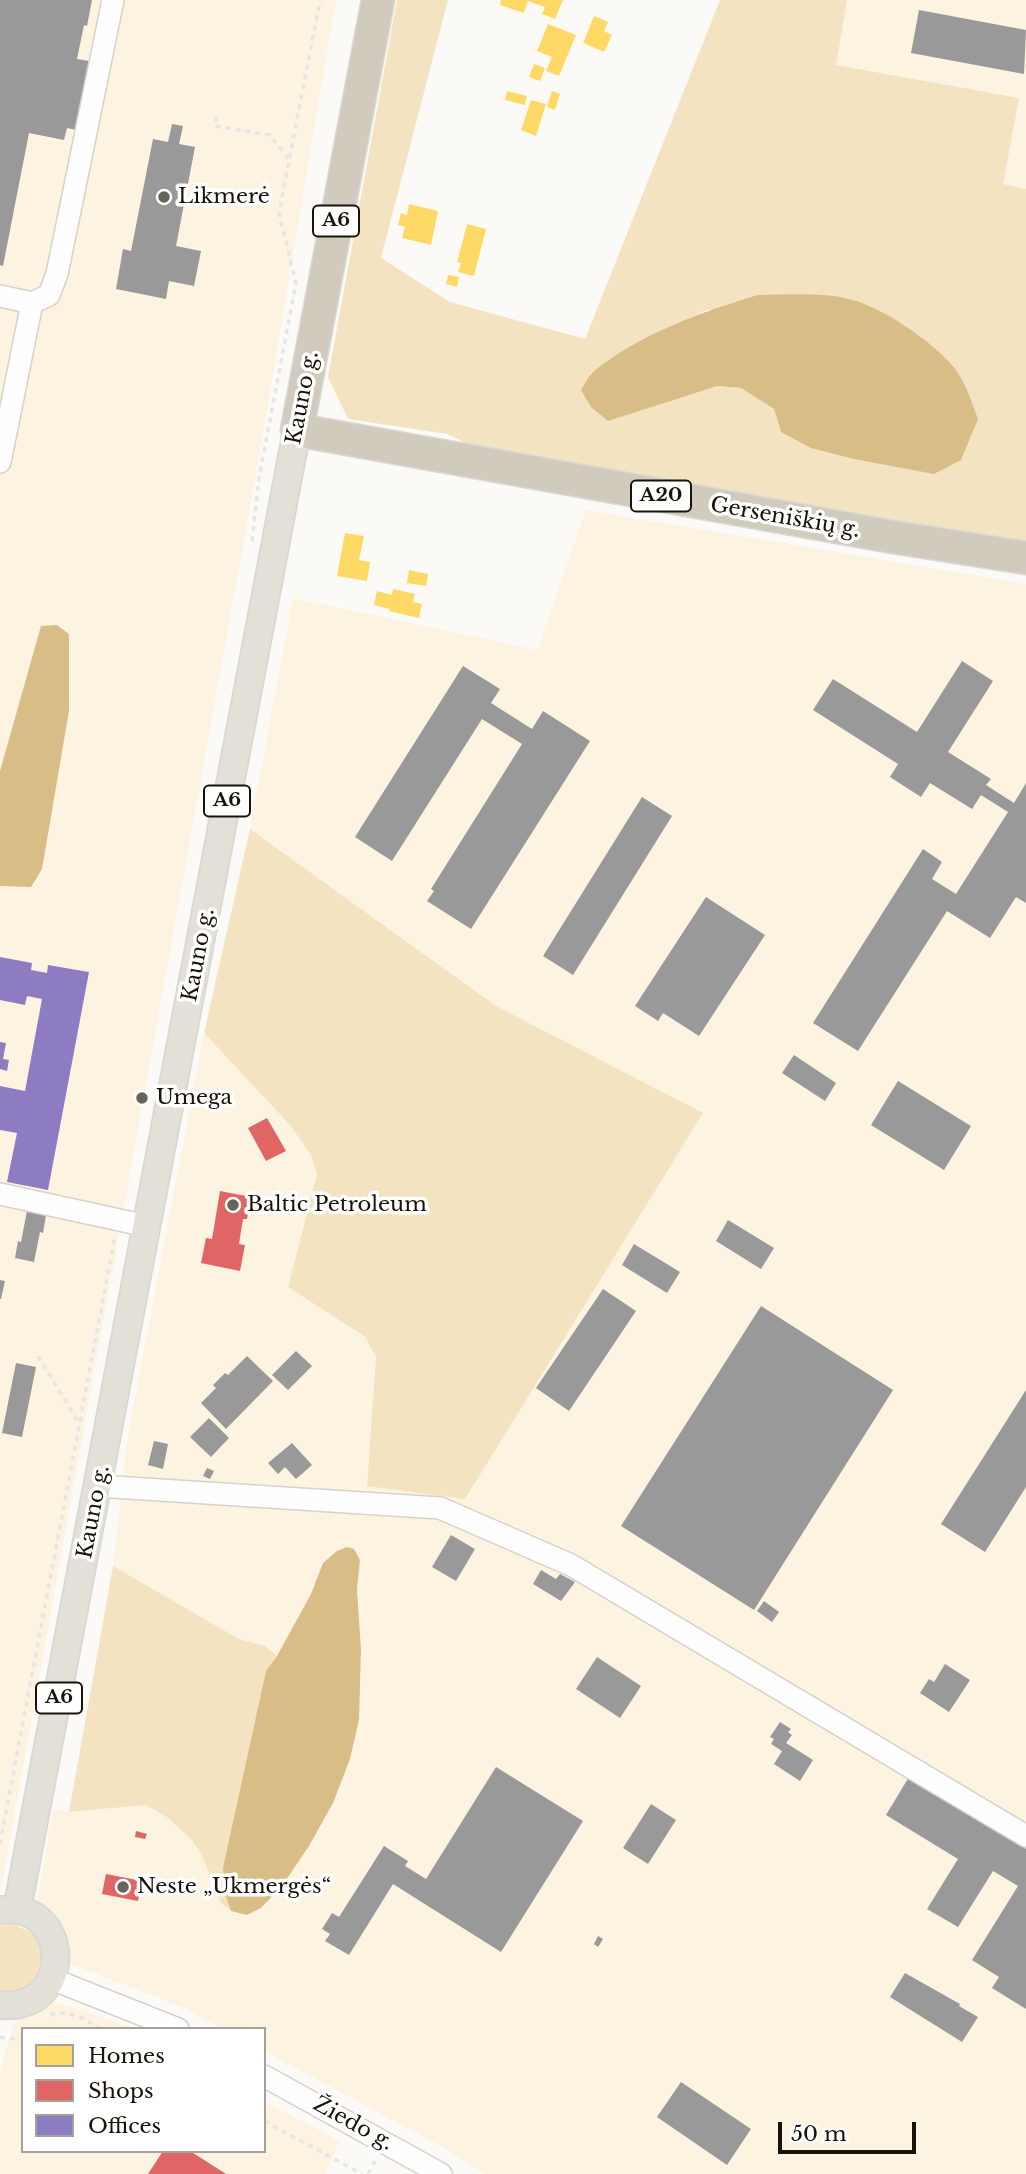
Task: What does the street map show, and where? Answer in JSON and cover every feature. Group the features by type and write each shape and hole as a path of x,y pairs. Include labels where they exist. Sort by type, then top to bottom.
{"highway":[{"name":"Kauno g.","path":"297,430 378,0"},
{"name":"Gerseniškių g.","path":"297,430 893,537 1026,558"}],"main road":[{"name":"Kauno g.","path":"9,1910 98,1486 297,430"},
{"path":"0,2005 9,2006 30,2001 46,1988 52,1979 57,1957 51,1936 37,1919 9,1910"}],"street":[{"path":"0,296 32,303 49,295 57,274 113,0"},
{"path":"0,462 32,303"},
{"path":"0,1194 147,1226"},
{"path":"98,1486 440,1508 571,1564 1026,1836"},
{"path":"52,1979 173,2027"},
{"name":"Žiedo g.","path":"266,2077 441,2174"}],"path":[{"path":"251,545 259,478 296,284 279,213 320,0"},
{"path":"217,117 215,125 270,135 289,160"},
{"path":"0,1844 118,1220"},
{"path":"38,1356 80,1425"},
{"path":"64,2011 97,2027"},
{"path":"0,2037 21,2040"},
{"path":"266,2122 362,2174"}],"shaded area":[{"path":"0,0 336,0 259,457 0,1895"},
{"path":"397,0 448,0 381,258 450,302 585,339 720,0 847,0 836,65 1019,98 1003,184 1026,189 1026,541 487,453 447,434 348,419 328,377","holes":["850,299 890,317 923,338 781,432 774,409 741,388 590,374 632,347 707,310"]},
{"path":"847,0 1026,0 1026,189 1003,184 835,65"},
{"path":"758,295 815,295 849,299 892,318 922,338 956,370 966,387 978,419 961,460 934,474 811,448 781,432 774,409 741,388 717,386 608,421 591,407 581,390 593,372 611,359 672,326"},
{"path":"586,510 1026,584 1026,2174 485,2174 446,2149 266,2052 266,2027 219,2027 182,2007 71,1964 38,1899 53,1809 69,1812 146,1805 168,1817 192,1840 202,1856 221,1903 231,1911 247,1915 261,1908 282,1886 333,1803 350,1759 359,1720 361,1650 357,1589 360,1561 323,1563 311,1594 277,1656 265,1646 239,1639 113,1566 127,1440 204,1033 290,1125 311,1155 317,1174 288,1287 365,1338 376,1357 367,1486 703,1114 496,1006 250,829 293,598 537,650"},
{"path":"57,625 69,634 69,711 42,869 31,887 0,886 0,771 41,626"},
{"path":"250,829 496,1006 703,1113 465,1499 367,1486 376,1357 365,1337 288,1287 317,1174 311,1155 290,1125 204,1033"},
{"path":"347,1547 354,1549 360,1560 357,1589 361,1650 359,1720 350,1759 333,1803 282,1886 261,1908 247,1915 231,1911 225,1894 223,1868 266,1671 311,1594 323,1563 337,1551"},
{"path":"113,1566 239,1639 265,1646 277,1656 266,1671 225,1894 231,1911 221,1903 202,1856 192,1840 167,1817 146,1805 69,1812"},
{"path":"11,1924 27,1931 40,1944 43,1958 41,1972 28,1988 0,1993 0,1926"},
{"path":"53,2002 130,2027 21,2027 21,2153 266,2153 266,2102 339,2141 325,2174 0,2174 0,2076 4,2056 14,2024 34,2008"}],"building: Homes":[{"path":"501,0 563,0 555,19 542,14 545,7 528,1 524,13 500,5"},
{"path":"594,16 608,22 604,31 612,35 604,52 583,43"},
{"path":"548,24 576,35 559,76 546,71 552,57 537,51"},
{"path":"534,64 545,68 540,81 529,77"},
{"path":"507,91 527,96 525,105 505,100"},
{"path":"552,91 560,94 555,110 547,107"},
{"path":"531,100 546,104 536,136 521,130"},
{"path":"409,204 438,211 431,245 402,238 405,227 398,225 401,213 407,215"},
{"path":"467,224 486,229 474,276 458,272 461,263 457,262"},
{"path":"448,275 459,277 457,287 446,284"},
{"path":"345,533 364,536 359,560 370,562 367,581 337,576"},
{"path":"409,570 428,574 426,586 407,583"},
{"path":"393,589 415,594 413,602 422,604 419,618 374,605 377,591 392,595"}],"building: Shops":[{"path":"267,1118 286,1151 266,1161 248,1128"},
{"path":"220,1191 251,1197 247,1219 243,1219 239,1244 245,1245 240,1271 201,1263 206,1238 212,1239"},
{"path":"136,1831 147,1834 145,1839 135,1837"},
{"path":"106,1874 142,1881 138,1901 102,1894"},
{"path":"162,2153 193,2153 226,2174 148,2174"}],"building: Offices":[{"path":"0,957 32,963 31,970 47,973 48,965 89,972 48,1190 7,1182 17,1133 0,1130 0,1086 25,1091 42,999 27,996 25,1005 0,1000"},
{"path":"0,1042 6,1043 3,1059 9,1060 7,1071 0,1069"}],"building: Industry":[{"path":"0,0 92,0 77,59 89,61 76,130 67,128 64,140 29,133 3,266 0,265"},
{"path":"919,10 1026,30 1024,74 911,53"},
{"name":"Likmerė","path":"172,124 183,126 179,144 195,147 176,246 201,251 194,286 169,281 166,299 116,289 123,249 131,251 153,139 168,142"},
{"path":"962,661 993,681 948,752 991,779 986,785 1014,803 1026,783 1026,903 1016,897 990,938 947,911 858,1051 813,1023 923,849 942,862 932,879 956,894 1008,812 981,795 972,809 930,783 921,797 890,777 898,764 813,710 833,679 917,732"},
{"path":"463,666 500,689 491,703 532,729 543,711 590,741 471,929 427,901 434,891 431,889 522,744 482,719 392,861 355,837"},
{"path":"642,797 672,816 573,975 543,956"},
{"path":"706,897 765,935 699,1036 663,1013 658,1021 635,1006"},
{"path":"794,1055 836,1083 825,1101 782,1073"},
{"path":"898,1081 971,1126 944,1170 871,1125"},
{"path":"27,1211 46,1215 34,1262 15,1258"},
{"path":"728,1220 774,1248 761,1269 716,1241"},
{"path":"634,1244 680,1272 667,1293 622,1265"},
{"path":"0,1280 5,1281 1,1299 0,1299"},
{"path":"603,1289 636,1311 569,1411 536,1388"},
{"path":"761,1306 893,1390 754,1610 621,1526"},
{"path":"296,1351 312,1366 288,1390 272,1375"},
{"path":"247,1356 273,1381 226,1429 201,1403 216,1388 213,1385 225,1373 228,1375"},
{"path":"16,1363 36,1367 22,1437 2,1433"},
{"path":"1026,1390 1026,1487 985,1552 941,1524"},
{"path":"209,1418 229,1438 211,1457 190,1437"},
{"path":"154,1441 168,1444 163,1469 148,1465"},
{"path":"292,1443 312,1465 296,1479 285,1467 278,1474 268,1463"},
{"path":"207,1468 214,1471 210,1479 203,1476"},
{"path":"451,1535 475,1549 456,1581 432,1567"},
{"path":"541,1570 556,1579 560,1574 575,1582 561,1601 533,1584"},
{"path":"764,1601 779,1612 772,1622 757,1611"},
{"path":"597,1657 641,1686 620,1718 576,1689"},
{"path":"945,1664 970,1680 949,1712 920,1693 929,1679 934,1682"},
{"path":"780,1722 791,1729 788,1732 792,1735 786,1743 813,1760 800,1781 774,1764 782,1751 771,1744 774,1739 770,1737"},
{"path":"496,1767 583,1821 501,1952 393,1884 349,1955 325,1941 330,1934 322,1929 332,1913 339,1917 384,1846 408,1861 405,1866 426,1879"},
{"path":"909,1777 1026,1849 1026,2009 992,1988 999,1977 972,1960 1018,1886 993,1871 958,1927 927,1909 958,1859 886,1815"},
{"path":"651,1804 676,1820 648,1864 623,1848"},
{"path":"598,1936 603,1939 598,1947 594,1944"},
{"path":"905,1973 978,2017 962,2042 890,1997"},
{"path":"681,2082 751,2129 727,2165 657,2117"}],"place":[{"name":"Likmerė","path":"164,197"},
{"name":"Umega","path":"142,1098"},
{"name":"Baltic Petroleum","path":"233,1205"},
{"name":"Neste „Ukmergės“","path":"123,1887"}]}
